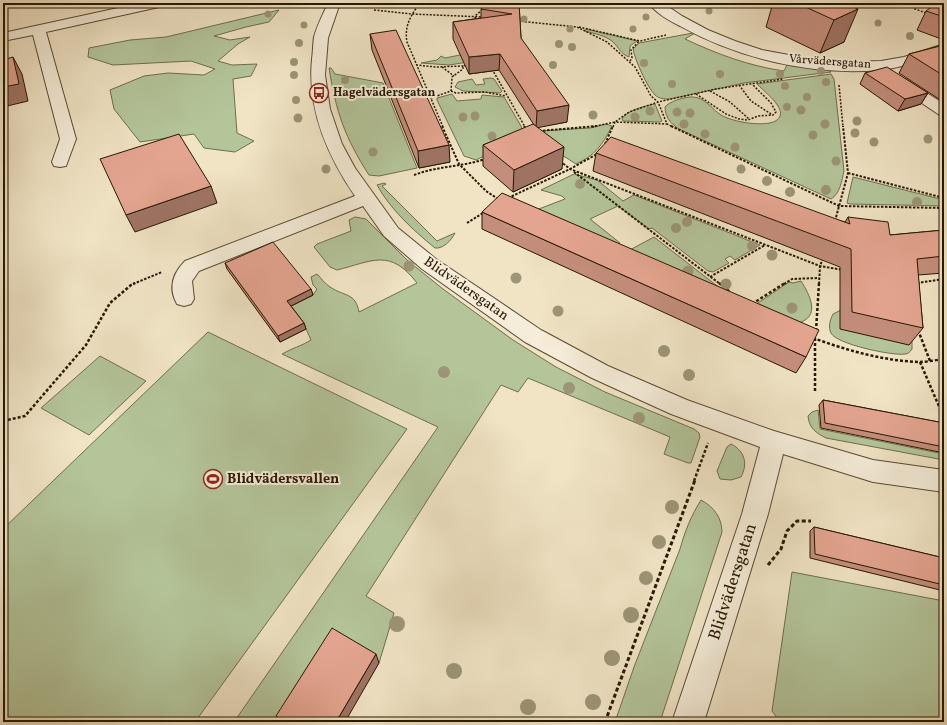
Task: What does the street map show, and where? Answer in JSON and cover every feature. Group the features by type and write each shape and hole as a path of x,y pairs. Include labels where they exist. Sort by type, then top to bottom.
{"street":[{"path":"3,37 38,29 84,22 160,3"},
{"name":"Blidvädersgatan","path":"334,3 321,38 318,70 318,93 334,144 346,168 391,232 429,264 533,336 600,372 716,421 774,441 873,471 944,481"},
{"name":"Vårvädersgatan","path":"655,3 696,29 716,39 754,52 800,62 875,66 923,56 944,48"},
{"path":"38,29 68,138 60,162"},
{"path":"875,66 944,111"},
{"path":"184,299 181,284 183,274 192,266 366,198"},
{"name":"Blidvädersgatan","path":"688,722 755,514 774,441"}],"path":[{"path":"420,3 409,19 406,36 407,42 459,164 486,191 502,202 570,169 600,151"},
{"path":"760,3 775,10"},
{"path":"910,3 915,9 929,15"},
{"path":"475,16 485,6"},
{"path":"374,10 412,14 475,16 488,18"},
{"path":"475,16 476,23"},
{"path":"515,21 597,30 640,40 696,29"},
{"path":"577,27 607,42 630,60 652,96 658,102 667,124"},
{"path":"630,60 632,58 631,50 640,40"},
{"path":"416,65 441,67 471,64"},
{"path":"825,64 837,73 848,174 834,221"},
{"path":"451,91 452,77 463,69 463,66"},
{"path":"490,66 527,131"},
{"path":"441,67 454,76"},
{"path":"602,147 615,122 628,112 658,102 709,91 783,79"},
{"path":"752,83 771,103 776,112 774,115"},
{"path":"739,85 751,101 774,115"},
{"path":"431,98 451,91 456,93 485,92 506,96"},
{"path":"709,91 730,102 749,119"},
{"path":"696,94 728,115 749,119 758,116 774,115"},
{"path":"534,133 541,130 591,126 615,122 667,124 839,206 944,208"},
{"path":"414,175 420,172 459,164 476,163 490,157"},
{"path":"559,160 735,296"},
{"path":"570,169 820,266 849,271"},
{"path":"848,174 944,198"},
{"path":"467,223 484,212"},
{"path":"710,277 765,245"},
{"path":"815,391 815,339 819,278 820,266 825,251"},
{"path":"3,421 24,416 86,344 110,304 131,285 158,273 192,266"},
{"path":"746,307 792,279 819,278"},
{"path":"915,283 944,280"},
{"path":"918,328 930,361"},
{"path":"808,336 875,355 920,362 944,359"},
{"path":"920,362 942,411"},
{"path":"605,722 716,421"},
{"path":"765,570 781,549 786,531 797,521 811,521"}],"green space":[{"path":"279,10 269,22 214,36 230,40 250,37 238,44 218,61 232,65 257,64 251,76 233,79 237,133 254,141 235,152 204,148 194,134 140,142 114,109 110,90 144,76 168,73 204,75 215,69 191,61 113,65 88,57 89,48 130,40 166,37"},
{"path":"586,29 637,41 630,46 629,57 622,53 613,42 607,38 585,31"},
{"path":"695,33 685,39 709,50 746,63 784,71 788,63 825,68 831,72 744,83 670,99 658,97 645,80 633,49 639,43"},
{"path":"470,53 481,60 449,65 421,63 437,60 441,56 445,58"},
{"path":"329,68 331,68 335,74 383,83 417,168 379,176 369,175 354,149 338,111"},
{"path":"831,74 834,79 844,171 839,190 831,199 679,129 669,120 665,111 665,107 673,101 686,97 693,97 701,99 726,118 741,122 766,124 777,120 780,117 780,110 774,100 757,84"},
{"path":"472,79 476,85 485,84 483,79 494,79 502,91 500,93 463,91 455,87 458,82"},
{"path":"452,94 457,101 481,99 482,95 504,97 521,126 523,132 519,139 476,160 464,156 437,100 437,98"},
{"path":"655,104 662,121 660,122 623,121 622,119 632,111 641,107"},
{"path":"606,124 612,126 602,144 583,161 576,164 551,148 541,131 590,128"},
{"path":"574,174 597,180 623,201 634,195 760,245 735,260 730,256 725,259 729,263 713,272 708,271 652,228 649,229 618,206 590,219 620,243 617,245 536,210 565,199 562,196 541,190"},
{"path":"853,177 944,200 944,206 850,204 847,203"},
{"path":"384,183 386,184 382,186 437,241 455,233 449,242 444,246 435,248 419,234 403,219 382,194 377,185"},
{"path":"355,217 366,219 407,260 443,289 513,340 556,367 605,392 694,429 699,433 700,437 691,463 688,463 664,454 670,437 528,378 518,392 501,385 366,596 394,613 379,663 337,637 284,722 234,722 438,427 282,354 311,340 306,329 289,307 313,295 317,289 313,285 311,277 317,274 330,287 352,298 355,301 359,312 417,283 407,272 398,265 389,261 371,261 337,270 330,267 314,247 317,244 351,231 349,220"},
{"path":"654,237 725,292 628,251"},
{"path":"801,281 808,293 812,305 809,316 805,320 798,323 755,305 789,282 793,283"},
{"path":"841,310 912,327 912,349 906,354 889,353 853,345 835,337 830,331 830,321 833,314"},
{"name":"Blidvädersvallen","path":"208,332 407,429 195,722 3,722 3,529"},
{"path":"100,356 146,381 89,435 41,408"},
{"path":"818,410 820,429 944,454 944,460 826,438 814,430 810,424 808,416 812,412"},
{"path":"731,444 739,450 744,458 745,463 743,472 741,477 731,480 720,479 717,471 727,447"},
{"path":"701,500 710,506 716,513 721,522 722,532 660,722 615,722 634,667 686,530"},
{"path":"792,572 944,601 944,722 780,722 772,711"}],"building":[{"path":"485,3 519,3 521,38 569,105 537,111 500,54 469,57 453,22 512,14 481,9"},
{"path":"797,3 845,3 858,9 834,20"},
{"path":"937,3 944,3 944,17 926,11"},
{"path":"396,30 449,145 418,151 370,34"},
{"path":"944,45 944,76 909,54"},
{"path":"13,57 19,84 3,87 3,60"},
{"path":"887,67 928,93 905,99 865,73"},
{"path":"533,124 564,147 514,170 483,145"},
{"path":"179,134 211,186 126,215 100,159"},
{"path":"611,137 850,224 848,217 888,222 890,235 944,230 944,256 917,259 923,328 852,312 851,249 596,153"},
{"path":"502,193 819,330 806,357 482,212"},
{"path":"273,242 311,289 287,301 304,323 278,336 225,263"},
{"path":"823,400 944,423 944,447 825,423"},
{"path":"814,527 944,558 944,585 815,554"},
{"path":"332,628 376,654 336,722 285,722 276,716"}],"place":[{"name":"Hagelvädersgatan","path":"319,93"},
{"name":"Blidvädersvallen","path":"213,479"}]}
